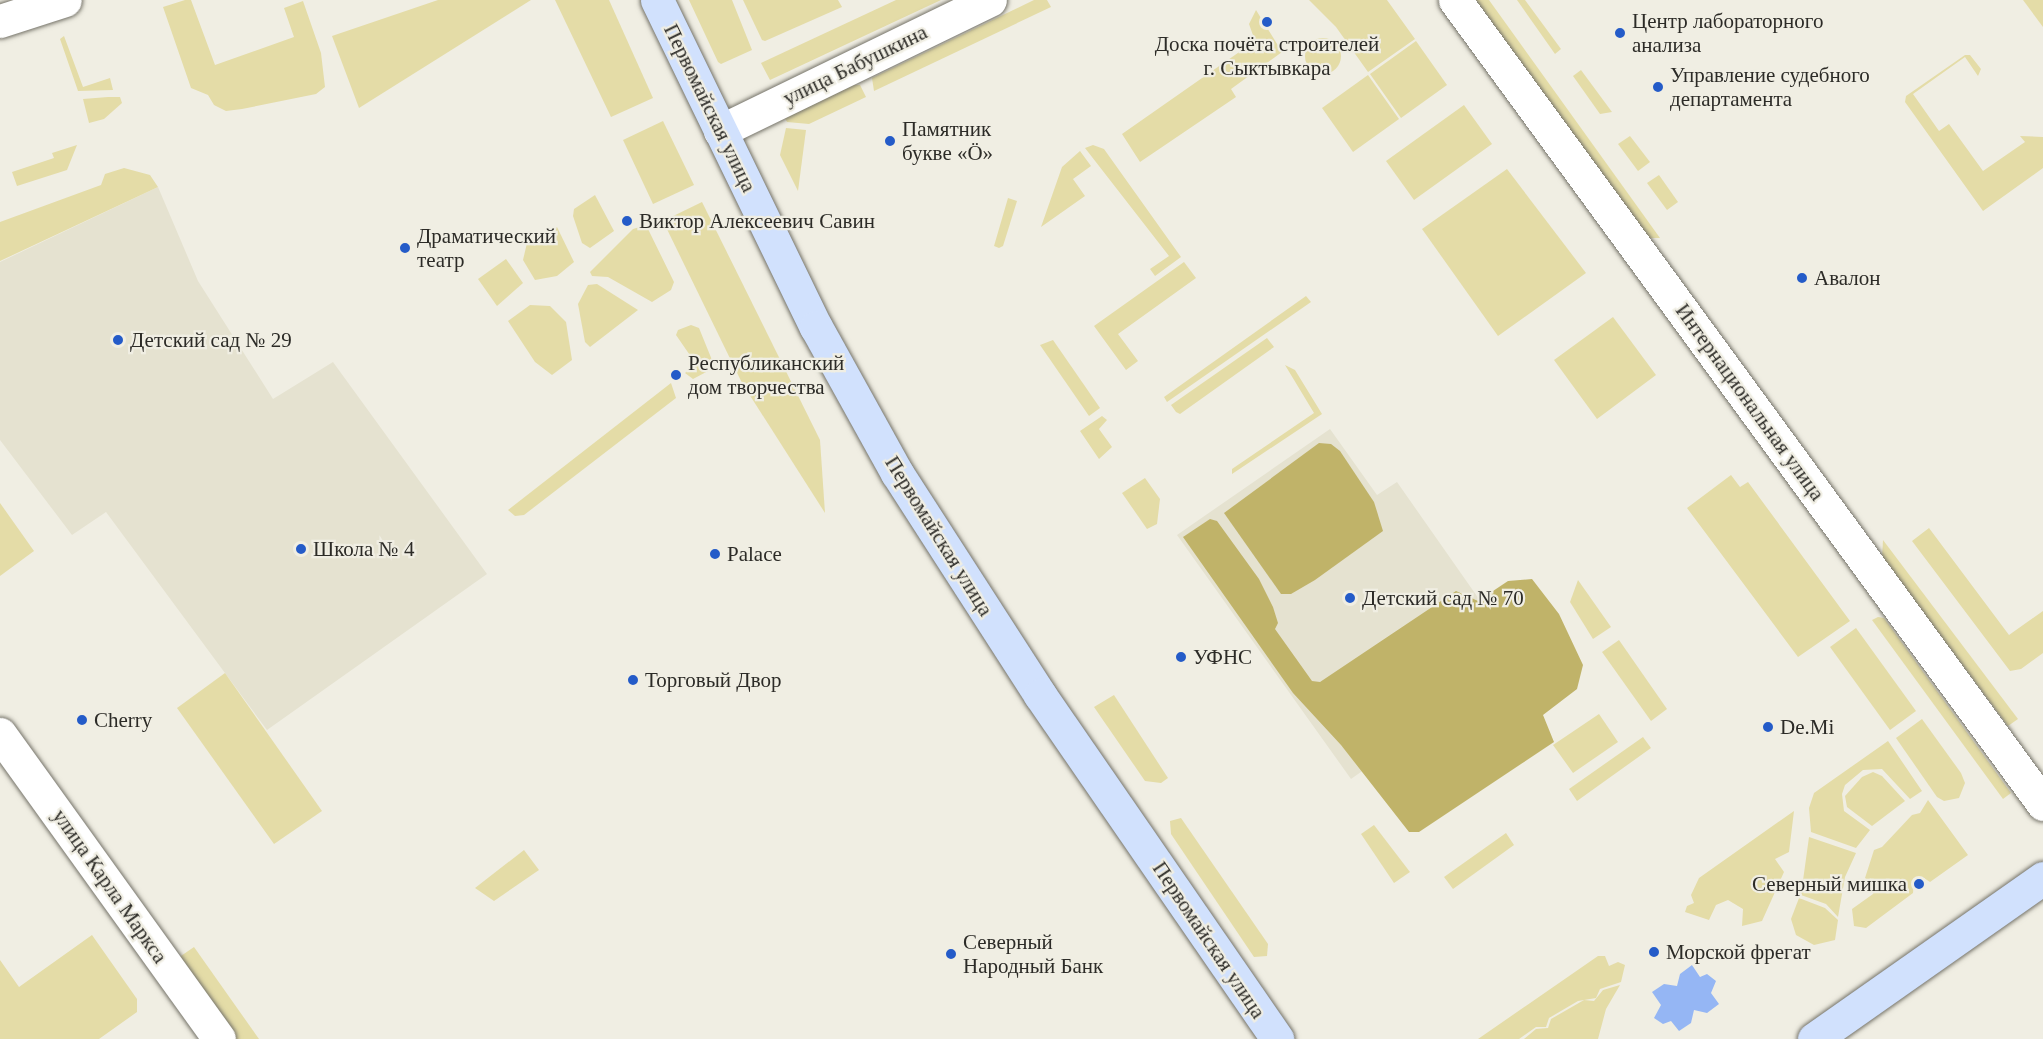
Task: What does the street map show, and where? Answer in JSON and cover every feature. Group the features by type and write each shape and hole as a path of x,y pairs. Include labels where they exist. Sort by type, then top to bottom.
{"main road":[{"name":"Первомайская улица","path":"657,0 816,327 897,473 1040,695 1277,1039"},
{"path":"1814,1039 2043,878"}],"street":[{"path":"0,21 65,0"},
{"name":"улица Бабушкина","path":"720,131 990,0"},
{"name":"Интернациональная улица","path":"1455,0 2043,804"},
{"name":"улица Карла Маркса","path":"0,734 219,1039"}],"shaded area":[{"path":"191,0 215,65 294,37 284,8 303,1 321,53 325,87 316,94 242,109 226,111 214,105 208,95 191,88 163,7"},
{"path":"438,0 531,0 359,108 332,36"},
{"path":"555,0 609,0 653,98 611,117"},
{"path":"689,0 732,0 752,50 721,64 718,62"},
{"path":"743,0 838,0 842,7 765,41 762,40"},
{"path":"896,0 941,0 770,80 761,63"},
{"path":"1034,0 1047,0 1051,7 874,91 872,78"},
{"path":"1309,0 1387,0 1415,39 1368,72 1336,27"},
{"path":"1476,0 1489,0 1660,238 1646,238"},
{"path":"1517,0 1525,0 1561,49 1555,54"},
{"path":"2023,0 2043,0 2043,27"},
{"path":"1256,10 1282,52 1231,89 1236,97 1140,162 1122,134 1255,41 1249,24"},
{"path":"64,36 83,87 110,78 113,90 78,91 60,39"},
{"path":"1323,38 1336,43 1341,56 1336,69 1323,74 1310,69 1305,56 1310,43"},
{"path":"1416,41 1447,85 1401,118 1370,74"},
{"path":"1965,55 1970,55 1981,69 1978,76 1965,57 1913,94 1939,131 1949,124 1983,171 2025,142 2020,136 2043,137 2043,168 1983,211 1905,102 1906,96"},
{"path":"1581,70 1612,112 1600,114 1573,76"},
{"path":"1368,75 1399,119 1353,152 1322,108"},
{"path":"854,85 860,85 866,97 809,124 787,122 785,118"},
{"path":"120,97 122,103 104,119 89,123 83,99"},
{"path":"1464,105 1492,144 1414,200 1386,161"},
{"path":"663,121 694,185 653,204 623,140"},
{"path":"786,128 806,130 798,191 780,155"},
{"path":"1630,136 1650,162 1638,171 1618,144"},
{"path":"77,145 67,170 17,186 12,172 54,158 52,153"},
{"path":"1093,145 1104,149 1181,257 1155,276 1150,269 1169,256 1085,148"},
{"path":"1080,151 1091,166 1073,179 1085,196 1041,227 1062,167"},
{"path":"124,168 150,175 158,187 0,261 0,222 101,185 105,174"},
{"path":"1507,169 1586,273 1498,336 1422,229"},
{"path":"1659,175 1678,202 1667,210 1647,183"},
{"path":"158,187 198,281 273,399 333,362 487,574 267,730 106,512 72,535 0,440 0,262"},
{"path":"595,195 614,231 590,248 582,243 573,216 574,209"},
{"path":"1008,198 1017,201 1003,246 999,248 994,246"},
{"path":"702,202 820,440 825,513 742,383 663,221"},
{"path":"643,226 648,229 674,282 671,290 652,302 608,277 592,276 590,272 633,229"},
{"path":"557,227 574,262 557,276 535,280 523,260 527,243"},
{"path":"506,259 523,283 497,306 478,279"},
{"path":"1184,262 1196,278 1118,334 1138,361 1126,370 1094,326"},
{"path":"597,284 638,310 590,347 585,342 578,304 588,285"},
{"path":"1306,296 1311,302 1167,402 1164,397"},
{"path":"530,305 550,306 566,322 572,360 552,375 535,362 508,321"},
{"path":"1613,317 1656,375 1597,419 1554,360"},
{"path":"691,325 699,328 712,360 710,370 693,379 685,373 696,364 676,335 678,330"},
{"path":"1267,338 1274,347 1180,414 1176,412 1171,405"},
{"path":"1053,340 1100,408 1089,416 1040,345"},
{"path":"1285,365 1295,370 1322,414 1232,474 1232,469 1314,413"},
{"path":"671,383 676,398 524,515 515,516 508,510"},
{"path":"1102,416 1107,420 1099,429 1112,447 1099,459 1080,431"},
{"name":"Детский сад № 70","path":"1330,429 1377,495 1397,482 1521,659 1351,779 1177,535"},
{"path":"1319,443 1331,444 1340,451 1374,502 1383,531 1315,580 1291,594 1281,594 1224,513"},
{"path":"1731,475 1740,487 1748,482 1850,621 1798,657 1687,508"},
{"path":"1145,478 1160,499 1157,524 1147,529 1122,493"},
{"path":"0,503 34,551 0,576"},
{"path":"1210,519 1217,521 1259,579 1273,607 1278,623 1275,629 1312,681 1320,682 1456,591 1478,601 1508,581 1532,579 1559,614 1583,665 1577,689 1543,715 1554,742 1419,832 1409,832 1341,745 1293,693 1183,537"},
{"path":"1929,528 2009,635 2043,611 2043,653 2021,669 2010,671 1912,541"},
{"path":"1883,540 2018,719 2008,726 1882,558"},
{"path":"1578,580 1611,627 1593,639 1570,602"},
{"path":"1878,617 1884,618 2011,793 2003,799 1872,620"},
{"path":"1856,628 1916,711 1890,730 1830,647"},
{"path":"1619,640 1667,709 1651,721 1602,652"},
{"path":"225,673 322,811 274,844 177,708"},
{"path":"1114,695 1168,778 1161,783 1145,781 1094,707"},
{"path":"1599,714 1618,742 1573,773 1553,745"},
{"path":"1922,719 1961,773 1965,783 1959,798 1944,801 1937,797 1896,738"},
{"path":"1643,737 1651,748 1577,801 1569,789"},
{"path":"1888,741 1922,791 1910,799 1882,769 1863,770 1845,785 1842,794 1844,811 1870,830 1856,848 1811,832 1809,808 1814,793"},
{"path":"1873,772 1882,776 1905,801 1872,826 1847,807 1845,796 1862,777"},
{"path":"1928,800 1968,855 1930,882 1924,878 1914,880 1913,893 1866,928 1854,926 1852,909 1873,894 1873,884 1865,878 1874,850 1882,847 1912,815 1920,813"},
{"path":"1794,811 1789,852 1775,859 1784,872 1762,921 1742,926 1743,909 1728,900 1716,905 1709,920 1685,912 1687,906 1694,903 1691,895 1699,878"},
{"path":"1181,818 1268,944 1267,956 1254,957 1171,834 1170,821"},
{"path":"1374,825 1410,872 1394,883 1361,834"},
{"path":"1506,833 1514,845 1453,889 1444,877"},
{"path":"1809,837 1856,853 1845,877 1838,917 1826,904 1801,895"},
{"path":"524,850 539,870 494,901 475,888"},
{"path":"1799,898 1825,908 1838,920 1835,940 1814,945 1796,935 1791,919"},
{"path":"92,935 137,999 137,1012 99,1039 0,1039 0,960 19,987"},
{"path":"194,947 259,1039 231,1039 175,960"},
{"path":"1598,956 1605,956 1609,966 1618,962 1625,965 1621,982 1600,989 1596,998 1578,1001 1549,1018 1546,1027 1536,1027 1519,1039 1478,1039"},
{"path":"1620,985 1606,1009 1598,1039 1524,1039 1536,1029 1548,1028 1551,1019 1584,1000 1594,1001 1603,990"}],"water":[{"path":"1692,965 1700,977 1707,974 1716,981 1711,993 1719,1004 1707,1013 1694,1010 1691,1023 1679,1031 1671,1021 1663,1024 1654,1018 1661,1005 1652,992 1664,984 1677,986 1680,974"}],"place":[{"name":"Доска почёта строителей г. Сыктывкара","path":"1267,22"},
{"name":"Центр лабораторного анализа","path":"1620,33"},
{"name":"Управление судебного департамента","path":"1658,87"},
{"name":"Памятник букве «Ӧ»","path":"890,141"},
{"name":"Виктор Алексеевич Савин","path":"627,221"},
{"name":"Драматический театр","path":"405,248"},
{"name":"Авалон","path":"1802,278"},
{"name":"Детский сад № 29","path":"118,340"},
{"name":"Республиканский дом творчества","path":"676,375"},
{"name":"Школа № 4","path":"301,549"},
{"name":"Palace","path":"715,554"},
{"name":"Детский сад № 70","path":"1350,598"},
{"name":"УФНС","path":"1181,657"},
{"name":"Торговый Двор","path":"633,680"},
{"name":"Cherry","path":"82,720"},
{"name":"De.Mi","path":"1768,727"},
{"name":"Северный мишка","path":"1919,884"},
{"name":"Морской фрегат","path":"1654,952"},
{"name":"Северный Народный Банк","path":"951,954"}]}
